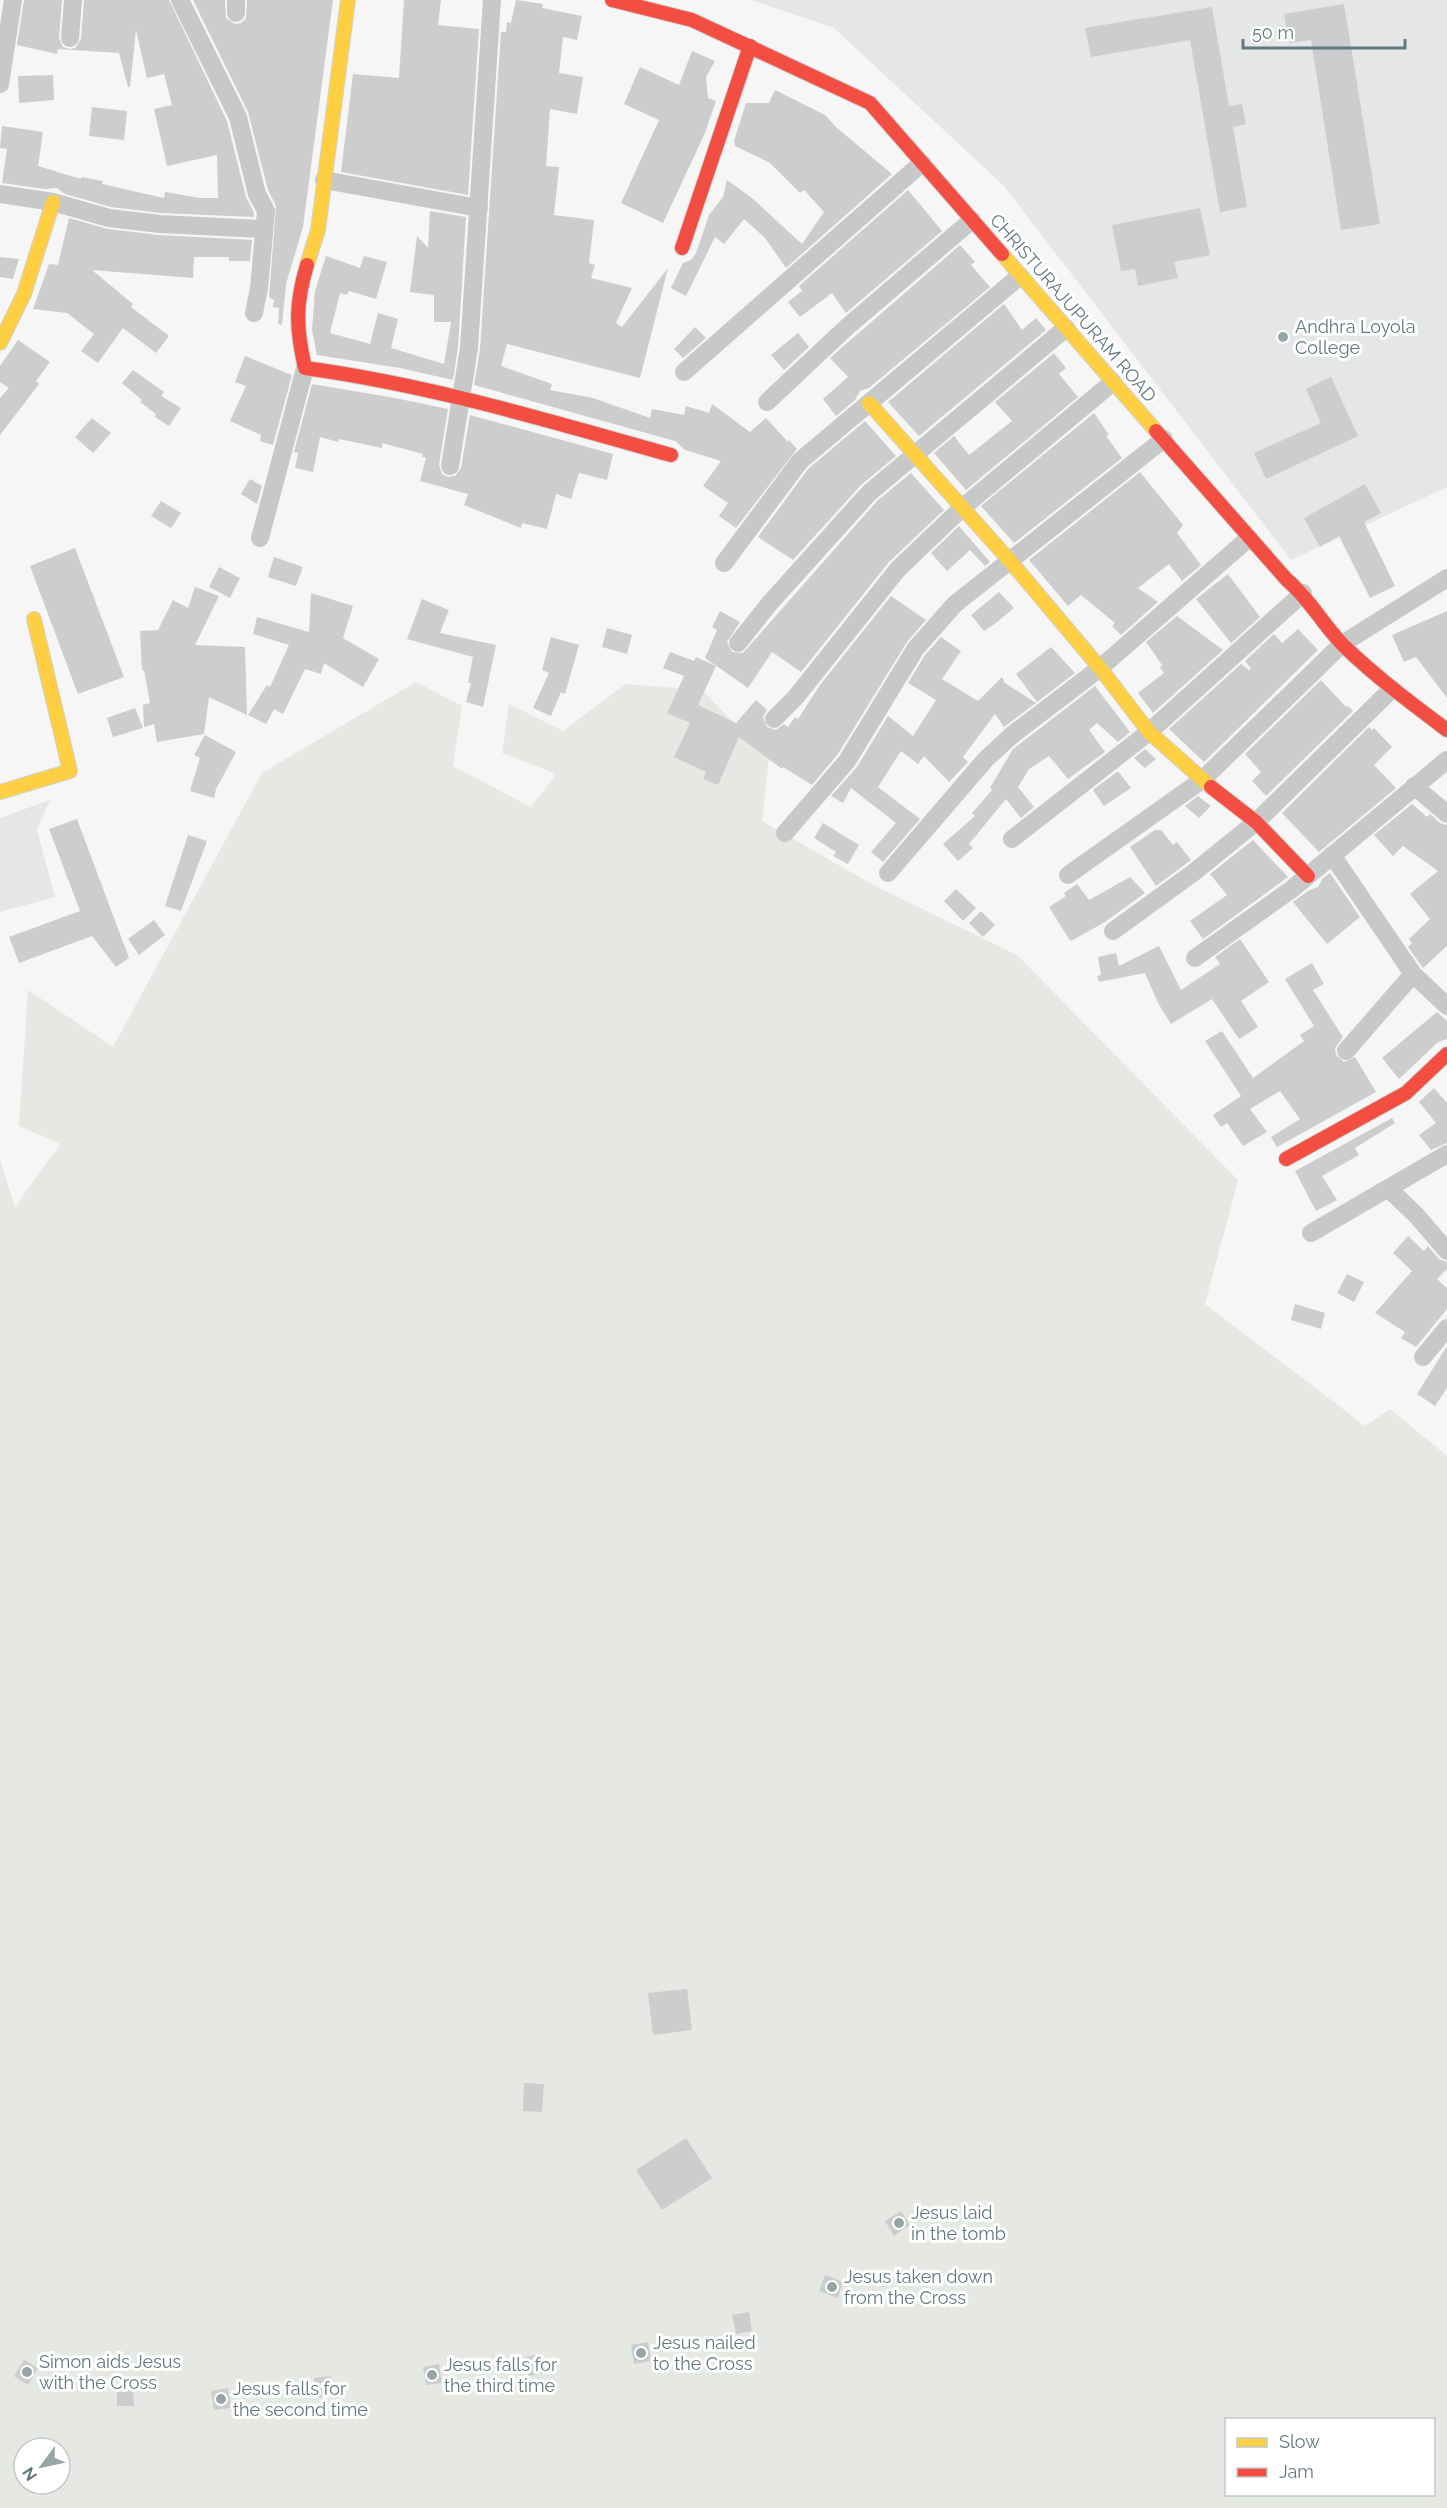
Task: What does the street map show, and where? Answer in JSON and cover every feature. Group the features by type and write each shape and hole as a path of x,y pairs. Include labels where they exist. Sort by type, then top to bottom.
{"street":[{"path":"0,84 13,0"},
{"path":"70,38 73,0"},
{"path":"180,0 238,117 257,194 266,211 259,288 254,313"},
{"path":"260,538 305,368 297,331 300,288 318,230 348,0"},
{"path":"450,466 469,348 492,0"},
{"name":"CHRISTURAJUPURAM ROAD","path":"612,0 692,20 870,104 1249,538 1287,580 1303,593 1342,644 1392,689 1447,730"},
{"path":"682,248 750,46"},
{"path":"684,372 922,163"},
{"path":"324,180 478,208"},
{"path":"0,194 53,202 109,218 160,224 263,230"},
{"path":"0,343 24,294 53,202"},
{"path":"767,402 847,327 972,220"},
{"path":"724,563 801,462 1020,276"},
{"path":"738,642 769,604 869,493 1066,328"},
{"path":"305,368 345,372 461,398 671,455"},
{"path":"774,719 795,698 898,569 962,508 1113,381"},
{"path":"870,403 1010,561 1100,668 1149,732 1202,780 1256,822 1308,876"},
{"path":"785,833 847,760 916,648 955,604 1164,439"},
{"path":"888,873 986,759 1012,735 1100,668 1249,538"},
{"path":"1068,875 1202,780 1342,644 1447,578"},
{"path":"1012,838 1149,732 1303,593"},
{"path":"0,792 70,771 34,620"},
{"path":"1113,931 1193,873 1256,822 1392,689"},
{"path":"1195,958 1308,876 1447,760"},
{"path":"1414,786 1447,814"},
{"path":"1332,855 1413,974 1447,1006"},
{"path":"1346,1052 1413,974"},
{"path":"1286,1159 1406,1093 1447,1054"},
{"path":"1311,1233 1390,1190 1447,1154"},
{"path":"1390,1190 1447,1251"},
{"path":"1423,1357 1447,1328"}],"shaded area":[{"name":"Andhra Loyola College","path":"751,0 1447,0 1447,487 1291,560 1004,186 834,28"},
{"path":"416,682 462,706 453,766 531,807 556,774 502,753 509,704 563,731 626,684 702,690 769,759 762,821 877,887 1017,955 1238,1180 1205,1304 1365,1426 1390,1409 1447,1456 1447,2508 0,2508 0,1160 15,1207 60,1144 19,1126 28,990 113,1047 262,773"},
{"path":"50,800 37,830 55,897 0,912 0,818"}],"building":[{"path":"24,0 62,0 59,38 63,47 70,49 75,48 81,39 84,0 169,0 227,121 246,197 254,217 161,213 111,207 65,194 57,188 45,189 2,183 7,149 0,148 2,126 43,132 38,166 81,179 82,177 103,181 102,184 164,198 165,192 200,198 218,198 217,155 167,166 154,109 172,105 164,74 147,78 136,30 130,87 128,87 119,53 58,49 57,54 17,45"},
{"path":"193,0 225,0 226,18 235,24 241,23 246,18 247,0 333,0 303,227 286,284 282,325 278,324 279,308 273,307 274,300 269,297 276,206 268,190 248,112"},
{"path":"404,0 441,0 438,25 479,29 468,195 341,172 353,74 399,78"},
{"path":"516,0 543,4 542,8 582,16 577,40 563,37 559,73 583,77 577,114 550,109 546,166 559,167 554,215 594,220 589,263 595,265 591,278 632,288 616,323 622,327 668,268 640,378 507,344 501,366 552,384 550,390 593,398 650,418 652,409 684,415 686,406 709,413 712,404 750,432 766,418 797,449 736,528 719,516 728,503 703,486 721,461 685,450 675,441 474,385 480,349 501,32 506,32 507,22 511,23"},
{"path":"1344,4 1380,224 1341,230 1311,40 1289,43 1284,14"},
{"path":"1212,7 1229,106 1242,104 1246,124 1233,127 1247,207 1220,212 1190,40 1091,57 1085,28"},
{"path":"692,51 715,61 706,77 708,98 716,101 705,133 663,223 621,203 659,120 624,104 640,67 679,85"},
{"path":"53,75 54,100 19,103 18,76"},
{"path":"775,90 825,115 837,128 892,174 786,268 765,238 744,219 724,244 715,237 686,296 671,288 683,263 691,260 696,253 709,215 723,197 727,180 752,198 802,244 824,212 804,190 800,193 770,163 735,146 734,141 746,103 769,103"},
{"path":"92,107 127,111 124,140 89,136"},
{"path":"908,190 942,231 846,313 832,293 800,317 788,302 802,291 799,286"},
{"path":"1200,208 1210,255 1174,262 1178,278 1138,286 1135,269 1121,271 1112,225"},
{"path":"430,211 466,217 458,347 453,380 400,368 317,355 312,330 315,291 326,256 360,268 364,256 387,262 376,299 349,291 347,295 340,293 330,333 370,344 378,313 398,319 391,348 444,364 451,322 434,322 434,295 410,292 417,236 428,248"},
{"path":"69,218 108,229 159,235 252,240 250,261 229,261 229,257 194,257 193,278 92,270 133,304 131,307 169,336 156,353 123,328 98,363 81,351 94,334 67,313 33,309 49,264 58,265"},
{"path":"960,245 975,262 971,265 990,287 869,388 860,391 855,400 836,416 823,399 848,377 830,358"},
{"path":"0,257 19,259 13,279 0,277"},
{"path":"1004,304 1022,330 1036,318 1046,330 919,436 888,402"},
{"path":"695,327 706,338 683,358 674,349"},
{"path":"798,333 809,347 784,370 771,355"},
{"path":"18,340 50,362 36,381 39,384 0,435 0,398 9,388 0,382 0,366"},
{"path":"1054,353 1066,368 1059,374 1078,397 966,490 934,453 954,436 969,455 1012,421 995,402"},
{"path":"245,356 292,375 273,445 260,441 261,435 230,421 246,386 235,382"},
{"path":"133,370 164,392 161,396 181,408 169,426 155,417 156,414 140,402 142,400 122,383"},
{"path":"1331,377 1358,436 1266,479 1254,453 1321,423 1306,389"},
{"path":"312,384 448,409 439,465 442,474 448,477 455,476 461,468 470,415 613,454 607,480 579,473 571,499 556,494 547,529 522,523 521,528 464,505 468,494 420,481 426,458 422,457 423,454 382,443 382,448 320,437 313,472 295,468 298,453 294,452"},
{"path":"1094,413 1109,435 1106,436 1122,458 1014,543 981,506"},
{"path":"92,418 111,433 93,453 75,437"},
{"path":"865,421 896,456 861,485 793,560 758,537 808,469"},
{"path":"1140,472 1183,525 1177,533 1201,565 1182,581 1169,564 1138,588 1158,602 1121,635 1112,626 1115,623 1081,595 1068,606 1029,560"},
{"path":"911,473 944,510 889,562 801,672 772,652 748,688 705,658 717,630 712,627 720,611 740,622 727,642 732,652 743,653 877,501"},
{"path":"250,479 262,486 257,504 241,494"},
{"path":"1365,484 1381,513 1364,522 1395,586 1370,598 1339,536 1320,547 1304,518"},
{"path":"161,501 181,513 171,528 151,516"},
{"path":"959,526 990,562 985,566 970,550 947,571 931,553"},
{"path":"75,548 124,677 78,694 30,566"},
{"path":"274,557 303,567 296,586 268,577"},
{"path":"219,567 240,578 230,598 209,587"},
{"path":"1228,574 1260,617 1231,643 1196,599"},
{"path":"195,587 219,596 195,645 245,647 247,715 209,697 204,734 157,742 154,724 144,727 143,705 150,703 144,670 142,670 140,631 158,630 173,600 188,608"},
{"path":"999,592 1014,608 984,631 971,615"},
{"path":"311,593 353,606 343,638 379,659 363,687 324,663 321,674 305,669 283,714 274,709 266,724 248,715 267,685 270,687 289,645 253,634 257,617 309,632"},
{"path":"891,596 926,620 907,642 838,754 812,785 783,767 782,769 739,737 718,785 703,779 706,772 674,757 690,723 667,713 684,676 663,668 670,652 694,661 696,657 716,666 698,705 736,723 756,700 767,710 763,717 767,727 776,730 784,724 788,727 795,717 798,719 820,685"},
{"path":"422,599 449,610 440,633 496,645 483,707 466,702 471,683 468,683 473,657 407,639"},
{"path":"1447,611 1447,698 1416,657 1404,662 1392,635"},
{"path":"1177,616 1223,650 1153,713 1138,693 1164,673 1160,667 1162,665 1146,642"},
{"path":"607,628 632,635 627,654 602,647"},
{"path":"1298,629 1318,650 1204,762 1169,729 1241,664 1251,669 1245,661 1274,634 1282,643"},
{"path":"551,637 579,645 565,694 561,692 551,716 533,708 549,673 542,670"},
{"path":"941,637 961,651 942,679 978,701 1002,677 1005,683 1036,703 1004,727 995,714 963,757 968,762 949,782 924,756 918,764 901,751 878,787 920,819 883,862 871,852 896,823 851,788 843,803 831,796 857,767 888,716 913,736 936,700 908,683 925,655"},
{"path":"1051,647 1075,673 1037,702 1016,674"},
{"path":"1321,680 1346,707 1348,706 1353,711 1266,796 1252,781 1261,772 1245,754"},
{"path":"1095,686 1130,732 1118,742 1097,723 1089,730 1105,752 1068,779 1049,756 1029,769 1018,787 1034,807 1021,818 1006,799 969,844 973,848 958,861 943,844 975,816 972,813 992,790 990,788 1013,749"},
{"path":"135,708 143,728 113,737 107,718"},
{"path":"1369,727 1372,730 1374,728 1392,747 1374,765 1396,788 1319,852 1282,813"},
{"path":"205,735 236,752 216,789 214,798 190,791 200,758 194,755"},
{"path":"1145,749 1156,759 1145,768 1134,758"},
{"path":"1118,771 1131,788 1104,806 1093,790"},
{"path":"1198,796 1211,806 1199,818 1185,806"},
{"path":"1412,804 1427,817 1430,814 1440,823 1447,825 1447,946 1423,968 1408,947 1412,943 1409,939 1430,919 1410,894 1438,871 1403,846 1393,856 1374,835"},
{"path":"77,819 129,958 116,967 92,936 19,963 9,937 80,911 49,829"},
{"path":"823,823 859,845 848,864 833,856 836,852 814,838"},
{"path":"1155,830 1161,830 1173,845 1177,842 1191,860 1156,886 1130,847"},
{"path":"188,835 207,841 181,911 165,906"},
{"path":"1253,840 1288,877 1203,939 1190,921 1227,895 1210,874"},
{"path":"1330,873 1360,917 1327,944 1293,902 1318,887 1323,878"},
{"path":"1130,877 1145,893 1105,922 1071,941 1049,907 1066,896 1064,893 1077,884 1089,900"},
{"path":"956,889 976,908 963,921 944,901"},
{"path":"981,911 995,925 983,937 969,923"},
{"path":"154,920 165,935 139,955 128,939"},
{"path":"1240,939 1269,982 1241,1001 1258,1027 1239,1039 1212,999 1171,1024 1158,1003 1145,973 1099,982 1097,976 1101,975 1098,957 1116,953 1119,966 1159,946 1181,990 1220,964 1215,957"},
{"path":"1312,963 1324,984 1313,990 1343,1037 1335,1048 1336,1055 1344,1062 1355,1057 1376,1092 1277,1147 1271,1137 1300,1119 1280,1091 1250,1109 1267,1132 1243,1146 1227,1123 1221,1127 1213,1115 1241,1096 1205,1041 1222,1031 1253,1078 1304,1041 1300,1035 1314,1026 1285,979"},
{"path":"1437,1012 1447,1021 1447,1039 1437,1043 1399,1079 1382,1058"},
{"path":"1434,1088 1447,1103 1447,1143 1431,1150 1419,1135 1436,1123 1419,1102"},
{"path":"1392,1118 1395,1123 1355,1148 1359,1155 1322,1176 1337,1200 1316,1211 1295,1171"},
{"path":"1408,1236 1424,1251 1428,1246 1439,1259 1447,1262 1447,1269 1437,1279 1447,1288 1447,1309 1416,1347 1401,1338 1405,1332 1375,1313 1412,1271 1393,1253"},
{"path":"1347,1274 1364,1282 1354,1302 1337,1293"},
{"path":"1295,1304 1325,1313 1321,1329 1291,1320"},
{"path":"1447,1346 1447,1388 1435,1406 1417,1394"},
{"path":"687,1989 692,2030 653,2035 648,1993"},
{"path":"524,2083 544,2084 542,2112 523,2111"},
{"path":"686,2138 712,2178 662,2210 636,2170"},
{"path":"901,2211 910,2225 894,2236 885,2221"},
{"path":"825,2275 843,2282 838,2298 819,2291"},
{"path":"749,2312 752,2331 736,2334 732,2315"},
{"path":"648,2342 651,2361 634,2364 631,2345"},
{"path":"541,2354 545,2373 528,2376 525,2357"},
{"path":"24,2360 38,2368 28,2385 14,2376"},
{"path":"439,2364 442,2383 426,2385 423,2367"},
{"path":"331,2376 334,2395 317,2398 314,2378"},
{"path":"133,2386 134,2406 117,2406 117,2387"},
{"path":"228,2388 231,2408 214,2410 211,2391"}],"traffic: slow":[{"path":"307,265 318,230 348,0"},
{"path":"0,343 24,294 53,202"},
{"path":"1002,254 1156,431"},
{"path":"869,403 1010,561 1100,668 1149,732 1211,787"},
{"path":"0,792 70,771 34,619"}],"traffic: jam":[{"path":"612,0 692,20 870,103 1002,254"},
{"path":"682,248 750,46"},
{"path":"307,265 300,292 298,316 305,368 444,394 671,455"},
{"path":"1156,431 1287,580 1303,595 1344,646 1381,679 1447,730"},
{"path":"1211,787 1256,822 1308,876"},
{"path":"1286,1159 1406,1093 1447,1054"}],"place":[{"name":"Andhra Loyola College","path":"1283,337"},
{"name":"Jesus laid in the tomb","path":"899,2223"},
{"name":"Jesus taken down from the Cross","path":"832,2287"},
{"name":"Jesus nailed to the Cross","path":"641,2353"},
{"name":"Simon aids Jesus with the Cross","path":"27,2372"},
{"name":"Jesus falls for the third time","path":"432,2375"},
{"name":"Jesus falls for the second time","path":"221,2399"}]}
